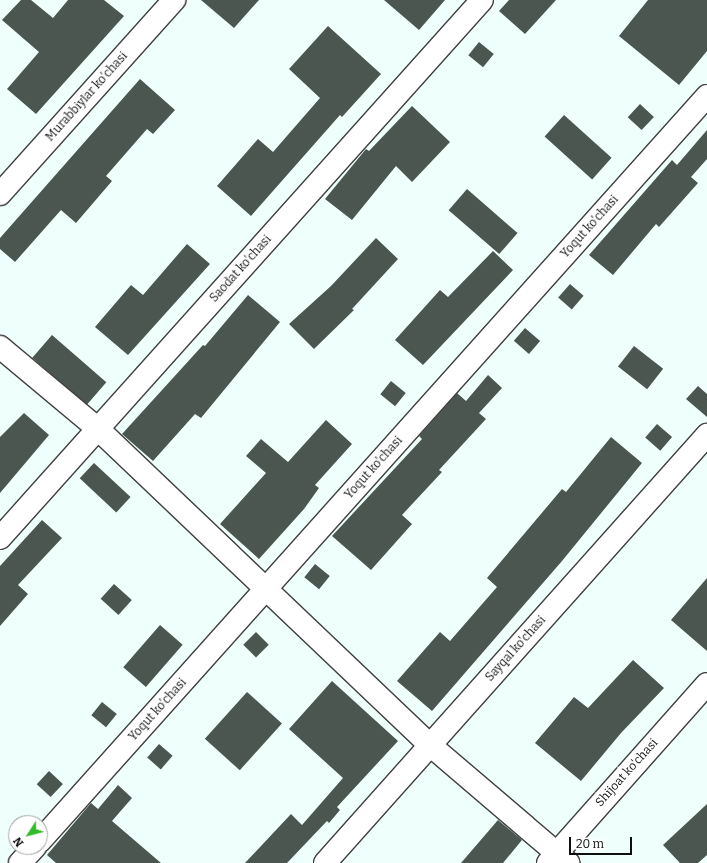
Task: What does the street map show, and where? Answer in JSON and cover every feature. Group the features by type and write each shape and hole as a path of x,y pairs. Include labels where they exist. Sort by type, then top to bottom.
{"street":[{"name":"Murabbiylar ko'chasi","path":"0,194 174,0"},
{"name":"Saodat ko'chasi","path":"0,538 482,0"},
{"name":"Yoqut ko'chasi","path":"48,832 707,96"},
{"path":"0,347 98,429 430,745 557,860"},
{"name":"Sayqal ko'chasi","path":"325,863 707,435"},
{"name":"Shijoat ko'chasi","path":"557,860 707,684"},
{"path":"20,863 28,855"}],"building":[{"path":"21,0 31,0 53,18 68,0 104,0 124,16 36,114 7,89 39,52 2,20"},
{"path":"201,0 259,0 234,28"},
{"path":"384,0 445,0 419,30"},
{"path":"509,0 556,0 525,34 499,11"},
{"path":"648,0 707,0 707,51 679,85 619,36"},
{"path":"328,26 381,74 342,117 340,115 251,216 217,186 258,139 273,152 320,98 289,69"},
{"path":"479,42 494,54 483,67 468,55"},
{"path":"140,79 175,110 153,134 147,129 106,176 112,181 76,223 61,210 15,262 0,249 0,238"},
{"path":"640,104 654,117 642,130 628,117"},
{"path":"412,106 450,142 412,182 396,166 352,220 325,199 366,149 369,151"},
{"path":"564,115 612,158 592,179 545,137"},
{"path":"707,130 707,159 691,177 698,183 659,227 656,224 613,275 589,255 672,160 677,165"},
{"path":"467,189 518,233 499,254 449,210"},
{"path":"376,238 398,259 352,309 354,310 314,349 289,324 331,286"},
{"path":"187,244 210,264 128,355 95,327 131,285 143,295"},
{"path":"493,251 513,270 423,365 395,340 440,290 448,297"},
{"path":"570,284 584,296 572,309 558,298"},
{"path":"248,295 280,322 201,418 195,414 153,461 122,434 203,345 205,346"},
{"path":"525,328 540,341 529,354 514,341"},
{"path":"52,335 106,382 87,405 32,358"},
{"path":"634,346 663,369 647,389 618,366"},
{"path":"488,375 502,388 479,413 486,419 439,470 442,472 402,515 412,524 371,570 332,536 422,439 419,436 457,393 466,401"},
{"path":"391,381 406,393 395,406 380,394"},
{"path":"698,386 707,394 707,417 686,399"},
{"path":"24,413 49,435 0,493 0,437"},
{"path":"326,420 352,444 315,485 319,488 304,509 259,559 220,524 266,473 246,456 261,439 288,462"},
{"path":"657,424 672,437 660,451 645,438"},
{"path":"611,437 642,463 562,561 432,711 397,681 440,632 450,641 497,587 487,578 562,489 566,492"},
{"path":"94,463 131,497 116,512 80,478"},
{"path":"42,520 62,538 18,585 28,594 0,626 0,566"},
{"path":"315,564 330,576 319,589 304,577"},
{"path":"707,578 707,651 671,620"},
{"path":"114,584 132,600 118,615 101,599"},
{"path":"160,625 183,645 146,687 123,667"},
{"path":"256,632 269,645 256,657 243,645"},
{"path":"633,660 664,688 621,733 581,781 535,743 574,697 588,708"},
{"path":"332,681 398,741 337,807 340,810 329,823 327,821 287,863 245,863 291,814 302,825 343,778 289,729"},
{"path":"247,692 282,723 240,770 205,739"},
{"path":"102,702 117,714 106,727 91,715"},
{"path":"159,744 173,756 161,769 147,758"},
{"path":"49,771 63,784 51,797 37,784"},
{"path":"118,785 132,798 112,821 161,863 56,863 47,855 91,803 98,809"},
{"path":"707,804 707,855 698,863 680,863 663,845"},
{"path":"498,820 522,840 503,863 461,863"}]}
